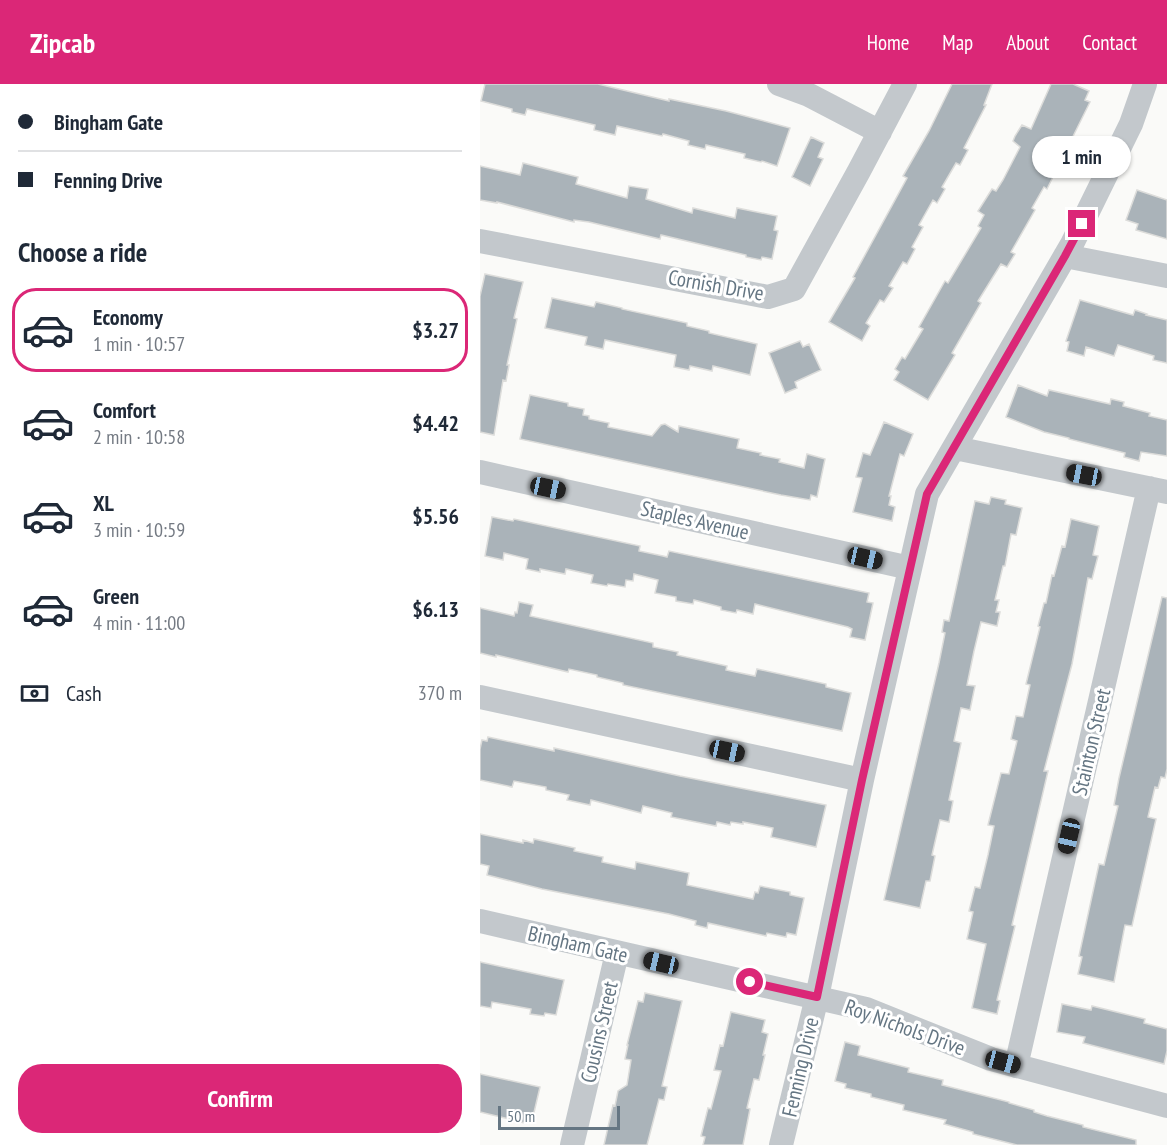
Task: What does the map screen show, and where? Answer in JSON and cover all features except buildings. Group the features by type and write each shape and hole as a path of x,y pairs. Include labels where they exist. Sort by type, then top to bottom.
{"street":[{"path":"779,84 808,95 880,132"},
{"name":"Cornish Drive","path":"480,241 768,297 794,289 905,84"},
{"name":"Fenning Drive","path":"782,1145 817,997 862,780 927,494 1065,256 1131,124 1145,84"},
{"path":"1065,256 1167,276"},
{"path":"955,448 1158,490"},
{"name":"Staples Avenue","path":"480,472 910,568"},
{"name":"Stainton Street","path":"1016,1066 1158,490"},
{"path":"480,697 862,780"},
{"name":"Bingham Gate","path":"480,921 817,997"},
{"name":"Cousins Street","path":"572,1145 617,953"},
{"name":"Roy Nichols Drive","path":"817,997 866,1009 991,1059 1167,1106"}],"route":[{"path":"750,982 817,997 862,780 927,494 1082,224"}]}
